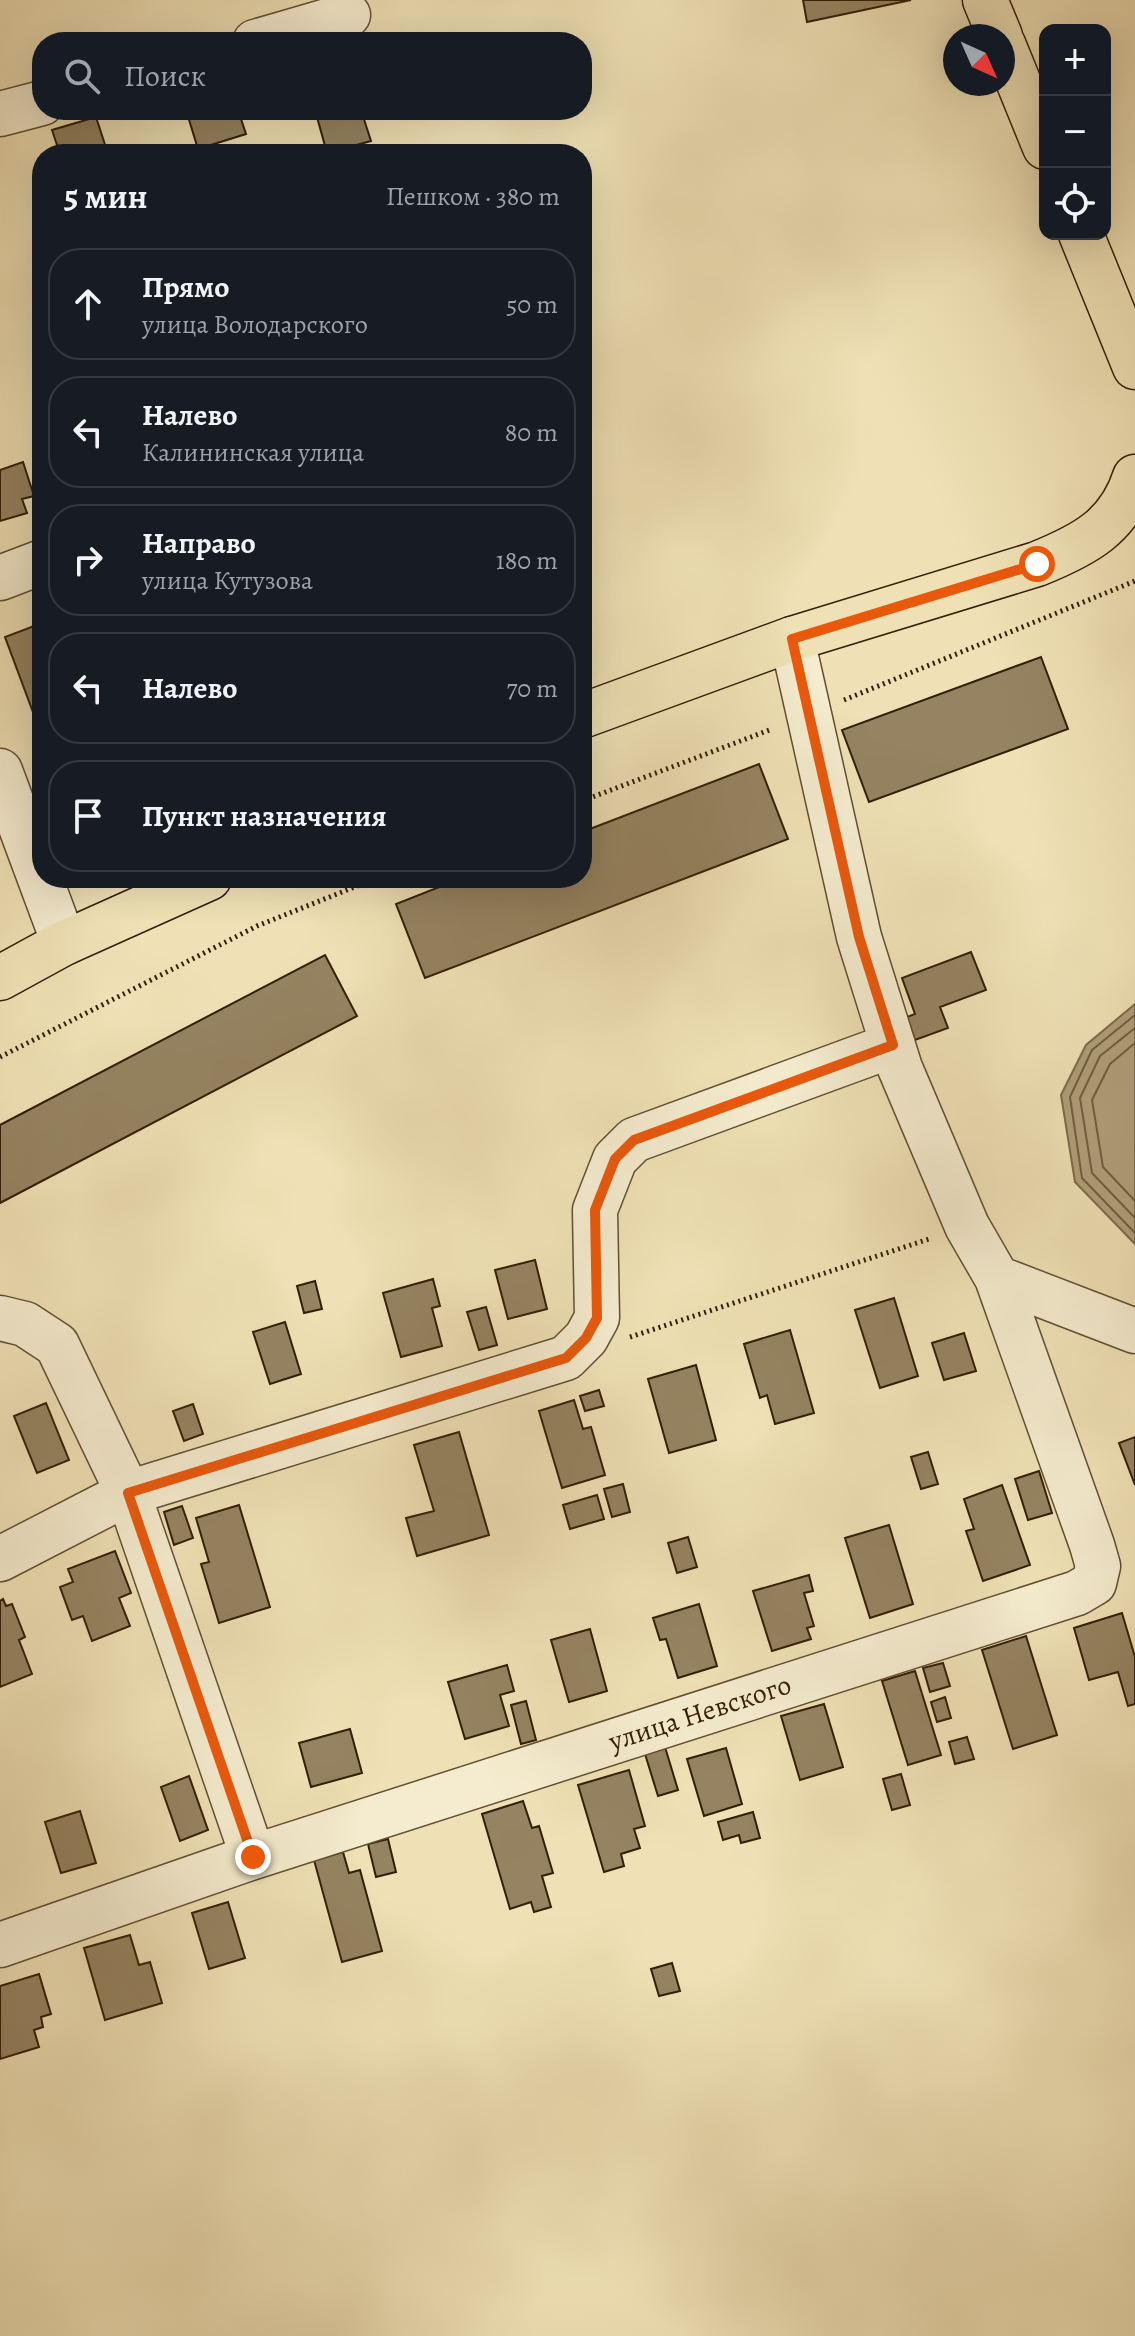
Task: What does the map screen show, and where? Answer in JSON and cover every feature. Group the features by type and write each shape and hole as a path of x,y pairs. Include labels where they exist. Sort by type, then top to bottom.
{"main road":[{"path":"985,0 995,24"},
{"path":"1015,73 1039,132"},
{"path":"1083,240 1135,367"},
{"path":"592,712 792,639 1037,564 1076,549 1107,529 1133,493"},
{"path":"0,978 64,943 187,888"}],"street":[{"path":"289,32 348,15"},
{"path":"0,114 32,106"},
{"path":"0,578 32,566"},
{"path":"792,639 859,937 893,1045 967,1226 997,1278 1135,1331"},
{"path":"0,771 32,857"},
{"path":"44,888 64,943"},
{"path":"0,1559 128,1493 566,1358 586,1338 597,1318 595,1210 615,1159 634,1140 893,1045"},
{"name":"улица Невского","path":"0,1945 253,1857 1077,1593 1094,1583 1098,1566 1092,1545 997,1278"},
{"path":"0,1318 25,1324 57,1345 128,1493 253,1857"}],"path":[{"path":"592,797 810,715 1135,581"},
{"path":"0,1057 257,926 352,888"},
{"path":"625,1339 967,1226"}],"water":[{"path":"1135,1004 1135,1244 1075,1182 1061,1095 1086,1045"}],"building":[{"path":"803,0 911,0 807,22"},
{"path":"86,120 97,120 105,144 57,144 52,130"},
{"path":"189,120 241,120 246,134 214,144 196,144"},
{"path":"318,120 364,120 371,141 360,144 324,144"},
{"path":"23,462 32,496 22,499 27,513 0,521 0,470"},
{"path":"32,627 32,710 5,637"},
{"path":"1041,657 1068,729 869,802 842,730"},
{"path":"759,764 788,839 425,978 396,904 437,888 592,888 592,828"},
{"path":"971,952 986,990 940,1007 948,1028 915,1040 907,1017 915,1014 902,978"},
{"path":"325,955 357,1016 0,1203 0,1125"},
{"path":"535,1260 547,1309 508,1319 495,1270"},
{"path":"433,1279 440,1306 432,1308 442,1346 401,1357 383,1293"},
{"path":"315,1281 322,1309 304,1313 297,1286"},
{"path":"894,1298 918,1376 880,1388 855,1310"},
{"path":"486,1307 497,1345 479,1350 467,1312"},
{"path":"285,1322 301,1374 270,1384 253,1332"},
{"path":"790,1330 814,1413 775,1424 767,1395 760,1398 744,1344"},
{"path":"964,1333 976,1371 944,1380 932,1343"},
{"path":"696,1365 716,1440 669,1453 648,1379"},
{"path":"599,1390 604,1406 585,1411 580,1396"},
{"path":"574,1400 583,1429 591,1427 605,1475 562,1488 539,1411"},
{"path":"46,1403 69,1460 37,1473 14,1416"},
{"path":"193,1404 203,1434 184,1441 173,1411"},
{"path":"459,1432 489,1535 417,1556 406,1518 434,1511 414,1445"},
{"path":"1135,1437 1135,1485 1119,1443"},
{"path":"928,1452 938,1484 921,1489 911,1457"},
{"path":"1039,1471 1052,1513 1028,1520 1015,1479"},
{"path":"623,1484 630,1512 612,1517 604,1489"},
{"path":"1002,1485 1030,1565 983,1581 966,1531 974,1529 964,1499"},
{"path":"597,1495 604,1519 570,1529 563,1505"},
{"path":"239,1505 270,1607 219,1623 201,1564 209,1562 196,1518"},
{"path":"182,1506 193,1538 174,1545 164,1512"},
{"path":"889,1525 913,1604 870,1618 845,1538"},
{"path":"688,1537 697,1567 677,1573 668,1543"},
{"path":"115,1551 131,1593 119,1598 130,1626 92,1641 83,1616 72,1620 60,1587 73,1582 68,1569"},
{"path":"809,1575 813,1591 804,1593 814,1626 807,1628 811,1639 772,1651 753,1591"},
{"path":"3,1599 6,1606 12,1604 25,1637 19,1640 32,1674 0,1687 0,1601"},
{"path":"699,1604 717,1666 678,1678 666,1639 660,1640 653,1618"},
{"path":"1122,1613 1135,1657 1135,1704 1128,1706 1118,1672 1089,1680 1074,1628"},
{"path":"590,1629 607,1691 569,1702 551,1640"},
{"path":"1026,1636 1057,1735 1013,1749 982,1650"},
{"path":"943,1663 950,1686 930,1692 923,1668"},
{"path":"507,1665 514,1691 500,1695 509,1726 465,1739 448,1682"},
{"path":"915,1671 941,1755 908,1765 882,1681"},
{"path":"945,1697 951,1718 937,1722 931,1702"},
{"path":"526,1701 536,1740 521,1744 511,1705"},
{"path":"824,1704 843,1767 800,1780 781,1716"},
{"path":"350,1729 362,1773 311,1787 299,1743"},
{"path":"967,1737 974,1759 955,1764 949,1742"},
{"path":"665,1747 678,1790 658,1796 645,1754"},
{"path":"726,1748 742,1804 704,1816 687,1759"},
{"path":"629,1770 645,1826 634,1829 640,1848 621,1854 624,1866 604,1872 578,1785"},
{"path":"901,1774 910,1805 892,1810 883,1779"},
{"path":"189,1776 208,1830 180,1841 161,1787"},
{"path":"523,1801 532,1828 539,1826 553,1873 542,1876 551,1907 534,1912 531,1902 510,1909 482,1814"},
{"path":"80,1811 96,1863 61,1873 45,1822"},
{"path":"753,1812 760,1838 741,1843 739,1835 723,1840 718,1822"},
{"path":"388,1839 396,1872 376,1877 368,1844"},
{"path":"343,1852 349,1873 360,1870 382,1951 342,1962 314,1860"},
{"path":"228,1902 245,1958 209,1969 192,1913"},
{"path":"130,1935 139,1965 150,1962 162,2003 105,2020 84,1948"},
{"path":"672,1963 680,1991 659,1996 651,1969"},
{"path":"39,1974 51,2014 41,2017 43,2027 34,2030 39,2047 0,2059 0,1986"}],"route":[{"path":"253,1857 128,1493 566,1358 586,1338 597,1318 595,1210 615,1159 634,1140 666,1125 893,1045 859,937 792,639 1037,564"}]}
